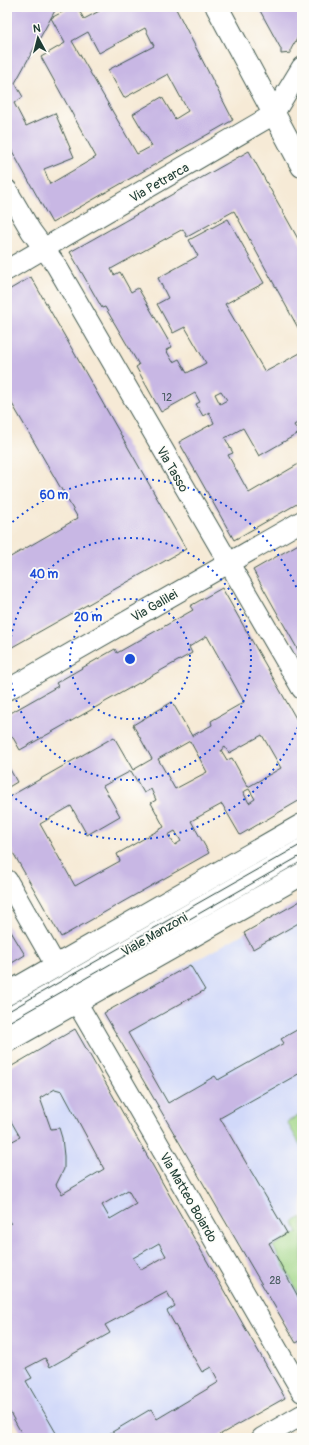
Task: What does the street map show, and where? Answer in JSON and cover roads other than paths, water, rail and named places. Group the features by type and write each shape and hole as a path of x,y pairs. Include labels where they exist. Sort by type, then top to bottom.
{"main road":[{"path":"217,7 302,166"},
{"name":"Viale Manzoni","path":"7,994 302,825"},
{"name":"Viale Manzoni","path":"7,1041 77,1003 302,874"}],"street":[{"path":"274,113 302,68"},
{"name":"Via Petrarca","path":"7,270 239,136 274,113"},
{"name":"Via Tasso","path":"7,190 31,231 56,265 302,689"},
{"name":"Via Galilei","path":"7,690 302,521"},
{"name":"Viale Manzoni","path":"7,1019 302,849"},
{"path":"7,880 56,966"},
{"name":"Via Matteo Boiardo","path":"77,1003 302,1392"},
{"path":"262,1438 302,1415"}],"tram line":[{"path":"7,1012 302,844"},
{"path":"7,1023 302,855"}]}
